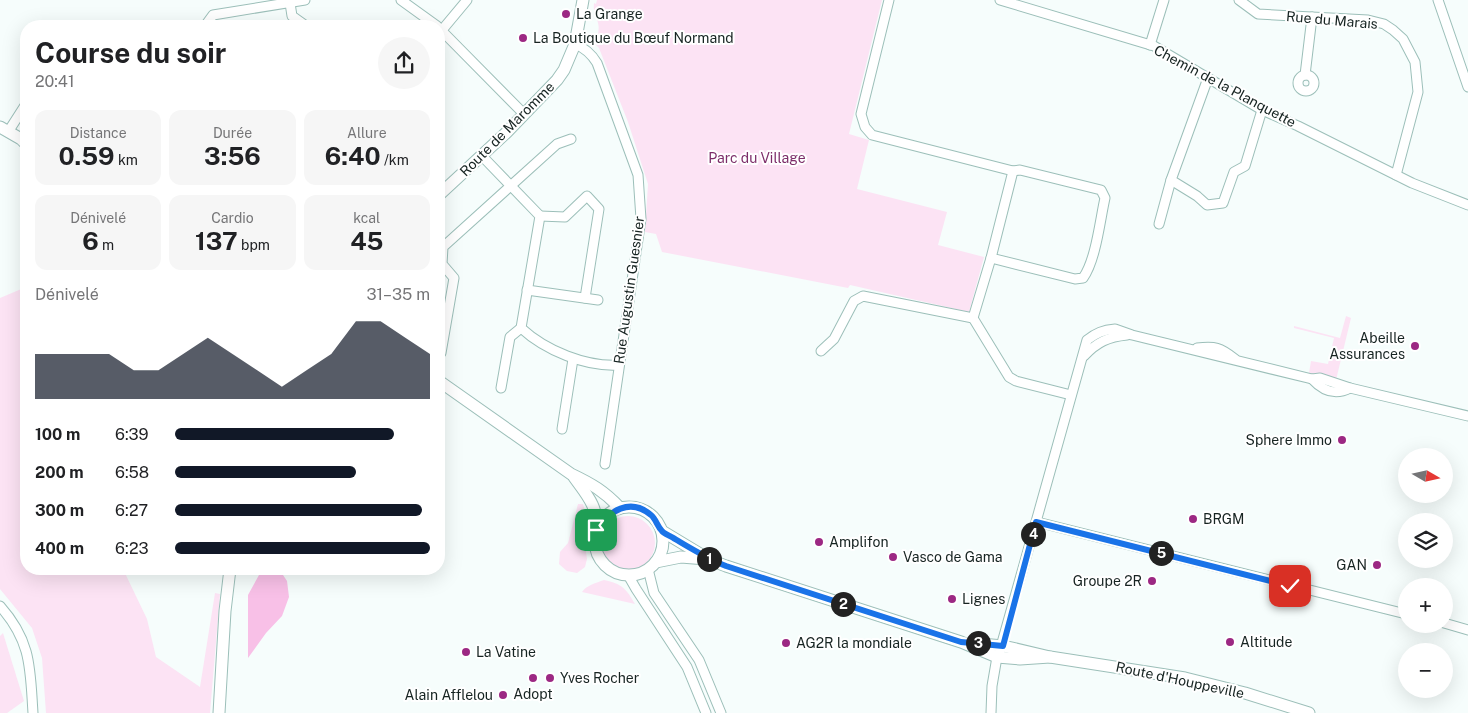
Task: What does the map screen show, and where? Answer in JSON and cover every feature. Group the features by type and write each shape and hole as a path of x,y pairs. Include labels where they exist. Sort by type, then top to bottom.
{"street":[{"path":"209,20 213,15 305,0"},
{"path":"401,0 428,20"},
{"path":"445,22 467,0"},
{"name":"Route de Maromme","path":"445,190 507,132 557,80 564,70 574,44 583,0"},
{"path":"889,0 862,114 865,127 872,135 1013,171 1020,170 1101,190 1105,198 1088,271 1083,278 1075,279 991,258"},
{"name":"Chemin de la Planquette","path":"1000,0 1150,45 1262,110 1412,183 1468,205"},
{"path":"1150,45 1164,0"},
{"name":"Rue du Marais","path":"1239,0 1258,14 1368,20 1384,24 1398,34 1408,47 1415,62 1418,92 1396,175"},
{"path":"1438,0 1468,87"},
{"path":"290,3 292,16 298,20"},
{"path":"1305,75 1312,17"},
{"path":"445,34 524,114"},
{"name":"Rue Augustin Guesnier","path":"574,44 592,54 597,63 638,175 641,218 605,464"},
{"path":"1159,224 1171,180 1208,78"},
{"path":"1171,180 1197,196 1207,205 1223,203 1234,172 1245,166 1262,110"},
{"path":"20,111 4,130 20,139"},
{"path":"445,246 557,144 571,139"},
{"path":"482,156 540,216 564,217 587,196 599,209 585,298"},
{"path":"973,318 991,258 1013,171"},
{"path":"501,388 510,337 521,328 540,216"},
{"path":"445,268 454,278 445,330"},
{"path":"527,290 598,300"},
{"path":"821,351 834,339 854,301 863,296 973,318 1009,376 1016,380 1071,395"},
{"path":"521,328 529,336 573,359 608,366 619,365"},
{"path":"985,653 1000,651 1003,646 1082,358 1102,340 1115,336 1132,335 1190,349 1214,346 1221,348 1237,361 1312,379 1329,392 1342,392 1350,388 1468,416"},
{"path":"562,429 573,359"},
{"path":"445,385 571,474 593,484 620,508"},
{"path":"571,474 593,504 597,522 596,530 595,545 602,562 609,569 620,574 638,574 652,566 660,555 663,545 662,531 652,515 642,509 635,507 620,508 603,519 596,530"},
{"path":"1036,522 1398,612"},
{"name":"Route d'Houppeville","path":"662,531 710,560"},
{"name":"Route d'Houppeville","path":"652,566 681,556 710,560 961,642 997,657 1020,659 1050,657"},
{"path":"652,566 654,592 699,660 721,713"},
{"path":"219,713 225,611 229,575"},
{"path":"628,575 687,667 706,713"},
{"path":"0,606 18,630 27,653 31,670 33,713"},
{"path":"1453,626 1468,630"},
{"name":"Route d'Houppeville","path":"961,642 1003,646 1050,657 1185,678 1245,693 1309,713"},
{"path":"991,713 992,686 997,657"}],"green space":[{"name":"Parc du Village","path":"597,0 882,0 849,134 869,140 857,189 947,212 938,245 984,257 969,312 850,285 848,288 662,252 656,234 645,232 648,184 628,122 599,48 595,44 599,28 594,10 594,3 596,4"},
{"path":"20,290 20,575 126,575 147,619 156,657 200,687 215,593 220,594 210,713 46,713 42,658 32,628 0,589 0,298"},
{"path":"1346,316 1351,318 1336,380 1309,373 1311,361 1328,364 1334,338 1294,328 1294,326 1340,338"},
{"path":"578,504 583,504 588,522 585,545 587,559 585,567 577,573 567,571 559,564 560,552 568,543"},
{"path":"628,516 638,518 647,524 653,533 655,543 653,553 647,562 638,568 628,570 618,568 609,562 603,553 601,543 603,533 609,524 618,518"},
{"path":"604,580 623,587 635,604 582,592 589,586"},
{"path":"3,633 24,701 7,713 0,713 0,636"}],"shaded area":[{"path":"259,575 283,575 287,581 289,597 282,616 266,633 248,658 248,595"}],"place":[{"name":"La Grange","path":"566,14"},
{"name":"La Boutique du Bœuf Normand","path":"523,38"},
{"name":"Abeille Assurances","path":"1415,346"},
{"name":"Sphere Immo","path":"1342,440"},
{"name":"BRGM","path":"1193,519"},
{"name":"Amplifon","path":"819,542"},
{"name":"Vasco de Gama","path":"893,557"},
{"name":"GAN","path":"1377,565"},
{"name":"Groupe 2R","path":"1152,581"},
{"name":"Lignes","path":"952,599"},
{"name":"Altitude","path":"1230,642"},
{"name":"AG2R la mondiale","path":"786,643"},
{"name":"La Vatine","path":"466,652"},
{"name":"Adopt","path":"533,678"},
{"name":"Yves Rocher","path":"550,678"},
{"name":"Alain Afflelou","path":"503,695"}],"route":[{"path":"596,530 603,519 612,512 620,508 635,507 652,515 662,531 710,560 961,642 1003,646 1036,522 1290,586"}]}
